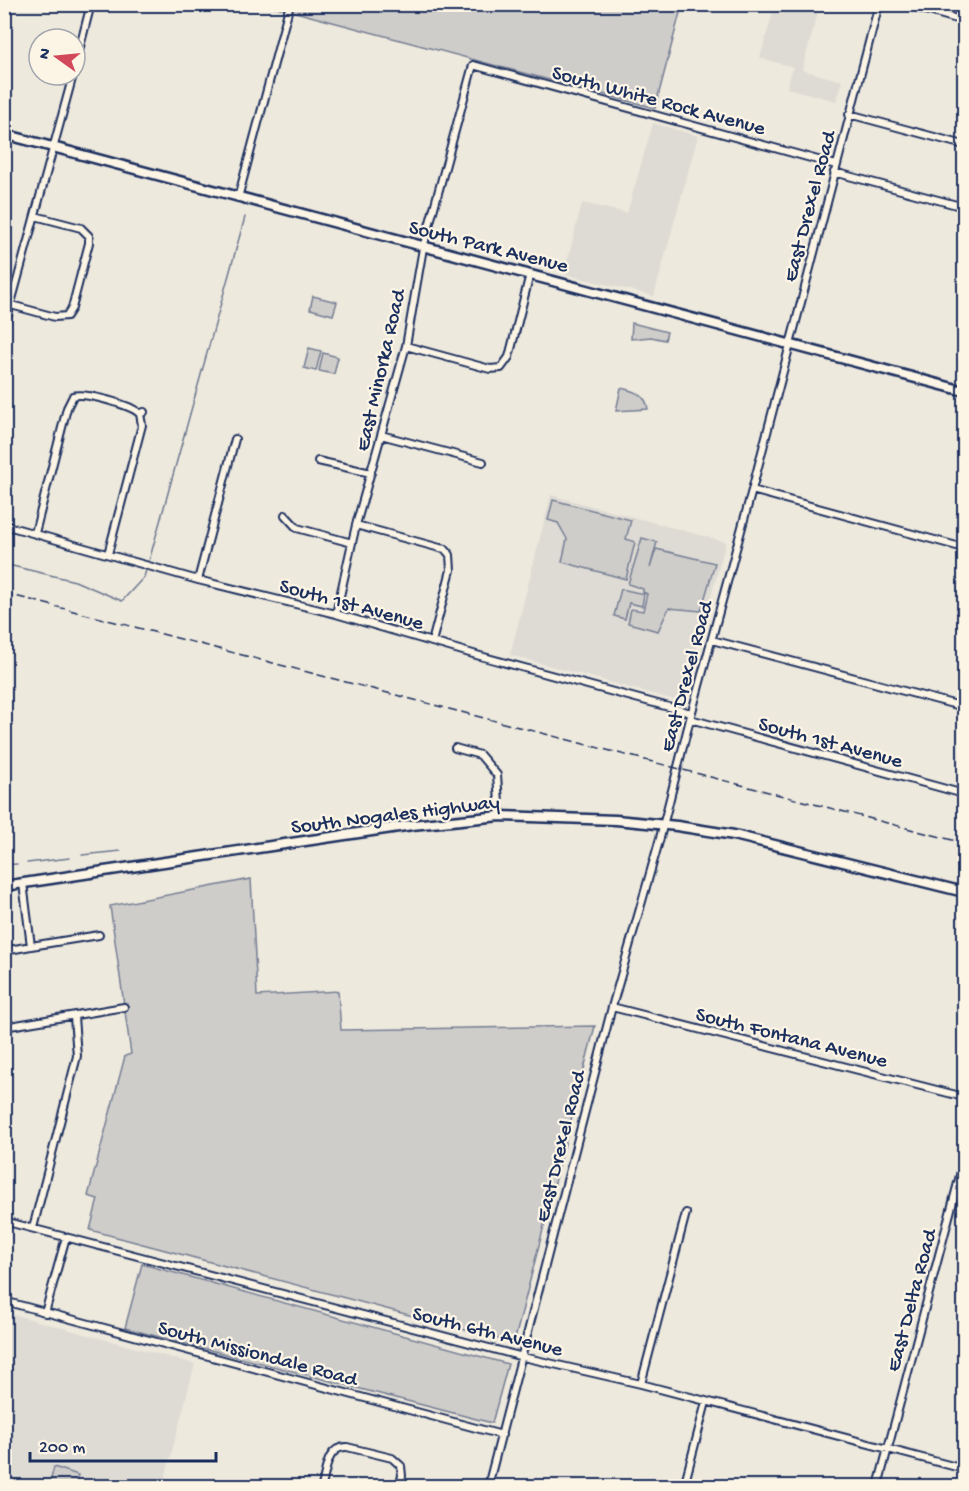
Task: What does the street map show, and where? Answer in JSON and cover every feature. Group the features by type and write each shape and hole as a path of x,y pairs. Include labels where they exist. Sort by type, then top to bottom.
{"main road":[{"name":"South Park Avenue","path":"4,134 964,391"},
{"name":"South Nogales Highway","path":"4,886 389,829 500,816 578,817 677,826 734,835 964,892"}],"street":[{"path":"85,27 91,4"},
{"path":"238,198 290,4"},
{"name":"East Drexel Road","path":"488,1486 612,1007 664,826 690,716 752,490 879,4"},
{"path":"904,4 964,21"},
{"name":"South White Rock Avenue","path":"473,65 836,165"},
{"name":"East Minorka Road","path":"336,614 356,525 406,346 423,248 473,65"},
{"path":"4,329 70,87"},
{"path":"849,114 964,145"},
{"path":"834,172 964,207"},
{"path":"11,305 67,318 90,243 90,233 81,228 35,216"},
{"path":"406,346 490,369 502,370 509,357 530,274"},
{"path":"35,533 66,408 72,394 80,394 132,408 142,413 142,425 108,554"},
{"path":"381,435 483,462"},
{"path":"198,580 235,439"},
{"path":"318,461 371,473"},
{"path":"752,490 964,548"},
{"path":"285,515 297,528 352,543"},
{"name":"South 1st Avenue","path":"4,525 198,580 336,614 964,794"},
{"path":"356,525 440,548 452,554 451,570 432,642"},
{"path":"712,640 964,707"},
{"path":"455,748 480,755 497,775 500,816"},
{"path":"23,883 31,946"},
{"path":"4,951 99,935"},
{"path":"4,1027 124,1007"},
{"name":"South Fontana Avenue","path":"612,1007 964,1097"},
{"path":"33,1228 77,1056 74,1017"},
{"name":"East Delta Road","path":"878,1486 964,1160"},
{"path":"640,1384 686,1213"},
{"name":"South 6th Avenue","path":"4,1221 523,1357 640,1384 964,1470"},
{"path":"45,1312 66,1238"},
{"name":"South Missiondale Road","path":"4,1301 502,1435"},
{"path":"684,1486 706,1402"},
{"path":"333,1441 337,1448"},
{"path":"322,1486 332,1454 337,1448 347,1447 392,1458 404,1464 399,1486"}],"shaded area":[{"path":"269,5 682,5 655,108"},
{"path":"775,5 820,5 802,70 842,81 836,101 787,88 793,67 760,58"},
{"path":"653,123 698,136 654,296 564,274 582,203 627,213"},
{"path":"313,296 337,302 333,315 310,309"},
{"path":"632,323 667,332 665,340 651,337 631,339"},
{"path":"309,348 321,351 316,371 304,368"},
{"path":"323,353 338,357 334,374 319,371"},
{"path":"621,388 635,392 642,397 648,409 616,411"},
{"path":"551,495 726,542 682,702 510,655"},
{"path":"553,500 631,520 626,539 635,542 626,579 562,562 567,539 558,523 548,520"},
{"path":"642,538 657,542 650,568 656,549 715,563 701,611 669,608 658,631 628,623 631,609 643,611 647,594 643,592 643,589 628,584"},
{"path":"621,589 644,594 642,606 629,603 625,619 614,616"},
{"path":"251,879 257,996 338,991 341,1030 595,1026 514,1343 90,1230 98,1199 88,1196 125,1056 131,1054 110,906"},
{"path":"142,1264 508,1364 492,1423 125,1328"},
{"path":"4,1312 195,1364 164,1482 180,1486 5,1486"},
{"path":"54,1467 78,1475 75,1486 64,1483 63,1486 49,1486"}],"waterway":[{"path":"149,561 245,217"},
{"path":"4,564 75,581 122,601 144,577 146,570"},
{"path":"82,855 121,851"},
{"path":"27,863 70,858"},
{"path":"4,865 17,864"}],"railway":[{"path":"4,593 964,843"}]}
